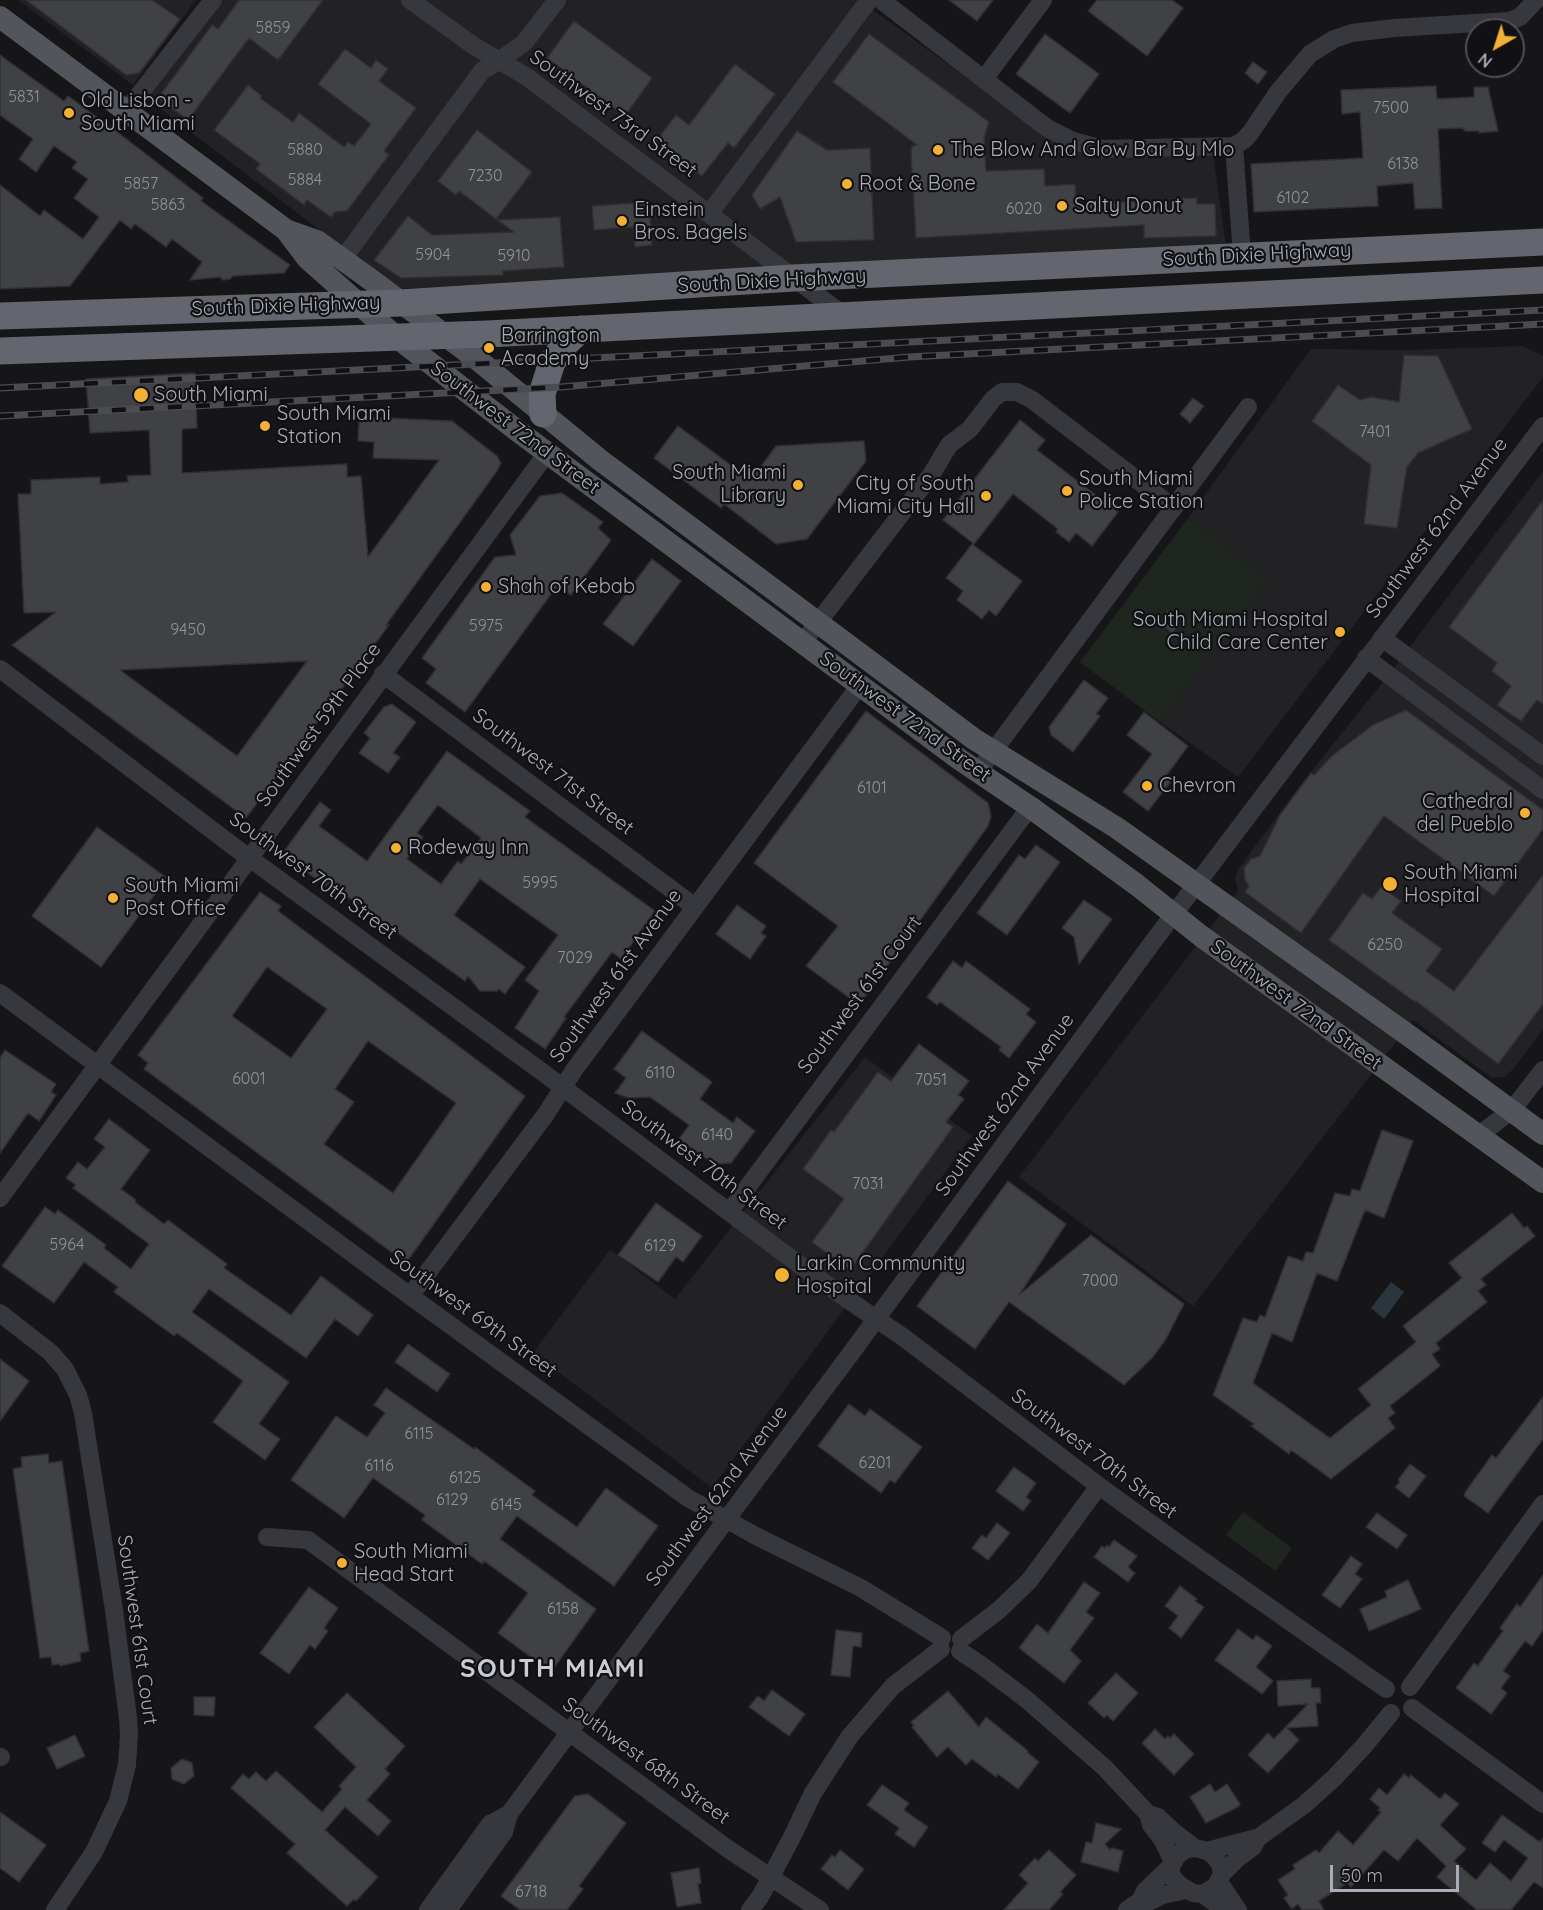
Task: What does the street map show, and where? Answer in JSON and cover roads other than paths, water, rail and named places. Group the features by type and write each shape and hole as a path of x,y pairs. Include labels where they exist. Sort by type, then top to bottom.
{"highway":[{"name":"South Dixie Highway","path":"0,316 400,303 793,278 1543,242"},
{"path":"1187,298 1215,283 1242,256 1258,277 1286,293"},
{"name":"South Dixie Highway","path":"0,351 300,342 1531,281"},
{"path":"1531,281 1543,294"},
{"path":"543,414 542,394 552,362 581,329"}],"main road":[{"name":"Southwest 72nd Street","path":"0,17 286,230 308,259 395,336 547,453 978,772 1030,807 1174,915 1543,1182"},
{"name":"Southwest 72nd Street","path":"286,230 317,241 478,360 600,460 974,738 1101,817 1543,1134"},
{"path":"547,453 557,446 570,446 600,460"}],"street":[{"path":"127,110 213,0"},
{"name":"Southwest 73rd Street","path":"410,0 464,39 528,77 842,314"},
{"path":"342,260 482,71 524,43 557,0"},
{"path":"709,214 869,0"},
{"path":"881,0 1047,128 1073,141 1103,149 1234,146 1251,132 1297,68 1310,54 1334,39 1352,33 1380,29 1509,21 1520,17 1536,0"},
{"path":"984,79 1043,0"},
{"path":"1234,146 1242,256"},
{"path":"803,642 931,475 949,445 970,429 998,394 1008,391 1017,392 1031,399 1174,507"},
{"path":"978,772 1248,407"},
{"name":"Southwest 62nd Avenue","path":"448,1910 504,1832 509,1814 1196,884 1543,426"},
{"name":"Southwest 59th Place","path":"0,1198 547,453"},
{"path":"1382,638 1543,756 1526,777"},
{"path":"1366,658 1543,790"},
{"name":"Southwest 70th Street","path":"0,669 250,858 844,1297 903,1337 1099,1486 1386,1689"},
{"name":"Southwest 71st Street","path":"383,674 695,906"},
{"name":"Southwest 61st Avenue","path":"410,1296 860,685"},
{"name":"Southwest 61st Court","path":"729,1212 829,1074 1030,807"},
{"name":"Southwest 69th Street","path":"0,993 688,1498 726,1520 861,1588 941,1643 952,1633 960,1645"},
{"path":"1479,1136 1512,1110 1543,1070"},
{"name":"Southwest 61st Court","path":"0,1312 50,1352 70,1377 78,1395 83,1413 114,1610 129,1735 124,1778 110,1821 87,1865 55,1910"},
{"path":"1099,1486 1029,1581 960,1645 1049,1718 1105,1768 1148,1814 1151,1825 1162,1839 1172,1864 1173,1878 1224,1910"},
{"path":"1410,1687 1543,1504"},
{"name":"Southwest 68th Street","path":"267,1537 308,1540 728,1849 820,1910"},
{"path":"750,1910 771,1876 813,1793 850,1736 893,1686 941,1643"},
{"path":"1399,1682 1410,1687 1415,1699 1412,1708 1404,1714 1391,1713 1384,1704 1386,1689 1399,1682"},
{"path":"1412,1708 1543,1804"},
{"path":"1134,1905 1152,1901 1163,1895 1212,1890 1238,1858 1253,1847 1258,1838 1304,1805 1334,1778 1391,1713"},
{"name":"Southwest 62nd Avenue","path":"428,1910 490,1824 509,1814"},
{"path":"1148,1814 1158,1817 1173,1831 1220,1864 1220,1878 1238,1910"},
{"path":"1134,1905 1181,1852 1231,1846 1248,1839 1258,1838"}],"railway":[{"path":"0,388 1543,310"},
{"path":"0,416 561,387 909,357 1543,324"}],"place":[{"name":"Old Lisbon - South Miami","path":"69,113"},
{"name":"The Blow And Glow Bar By Mlo","path":"938,150"},
{"name":"Root & Bone","path":"847,184"},
{"name":"Salty Donut","path":"1062,206"},
{"name":"Einstein Bros. Bagels","path":"622,221"},
{"name":"Barrington Academy","path":"489,348"},
{"name":"South Miami","path":"141,395"},
{"name":"South Miami Station","path":"265,426"},
{"name":"South Miami Library","path":"798,485"},
{"name":"South Miami Police Station","path":"1067,491"},
{"name":"City of South Miami City Hall","path":"986,496"},
{"name":"Shah of Kebab","path":"486,587"},
{"name":"South Miami Hospital Child Care Center","path":"1340,632"},
{"name":"Chevron","path":"1147,786"},
{"name":"Cathedral del Pueblo","path":"1525,813"},
{"name":"Rodeway Inn","path":"396,848"},
{"name":"South Miami Hospital","path":"1390,884"},
{"name":"South Miami Post Office","path":"113,898"},
{"name":"Larkin Community Hospital","path":"782,1275"},
{"name":"South Miami Head Start","path":"342,1563"}],"district":[{"name":"SOUTH MIAMI","path":"553,1669"}]}
